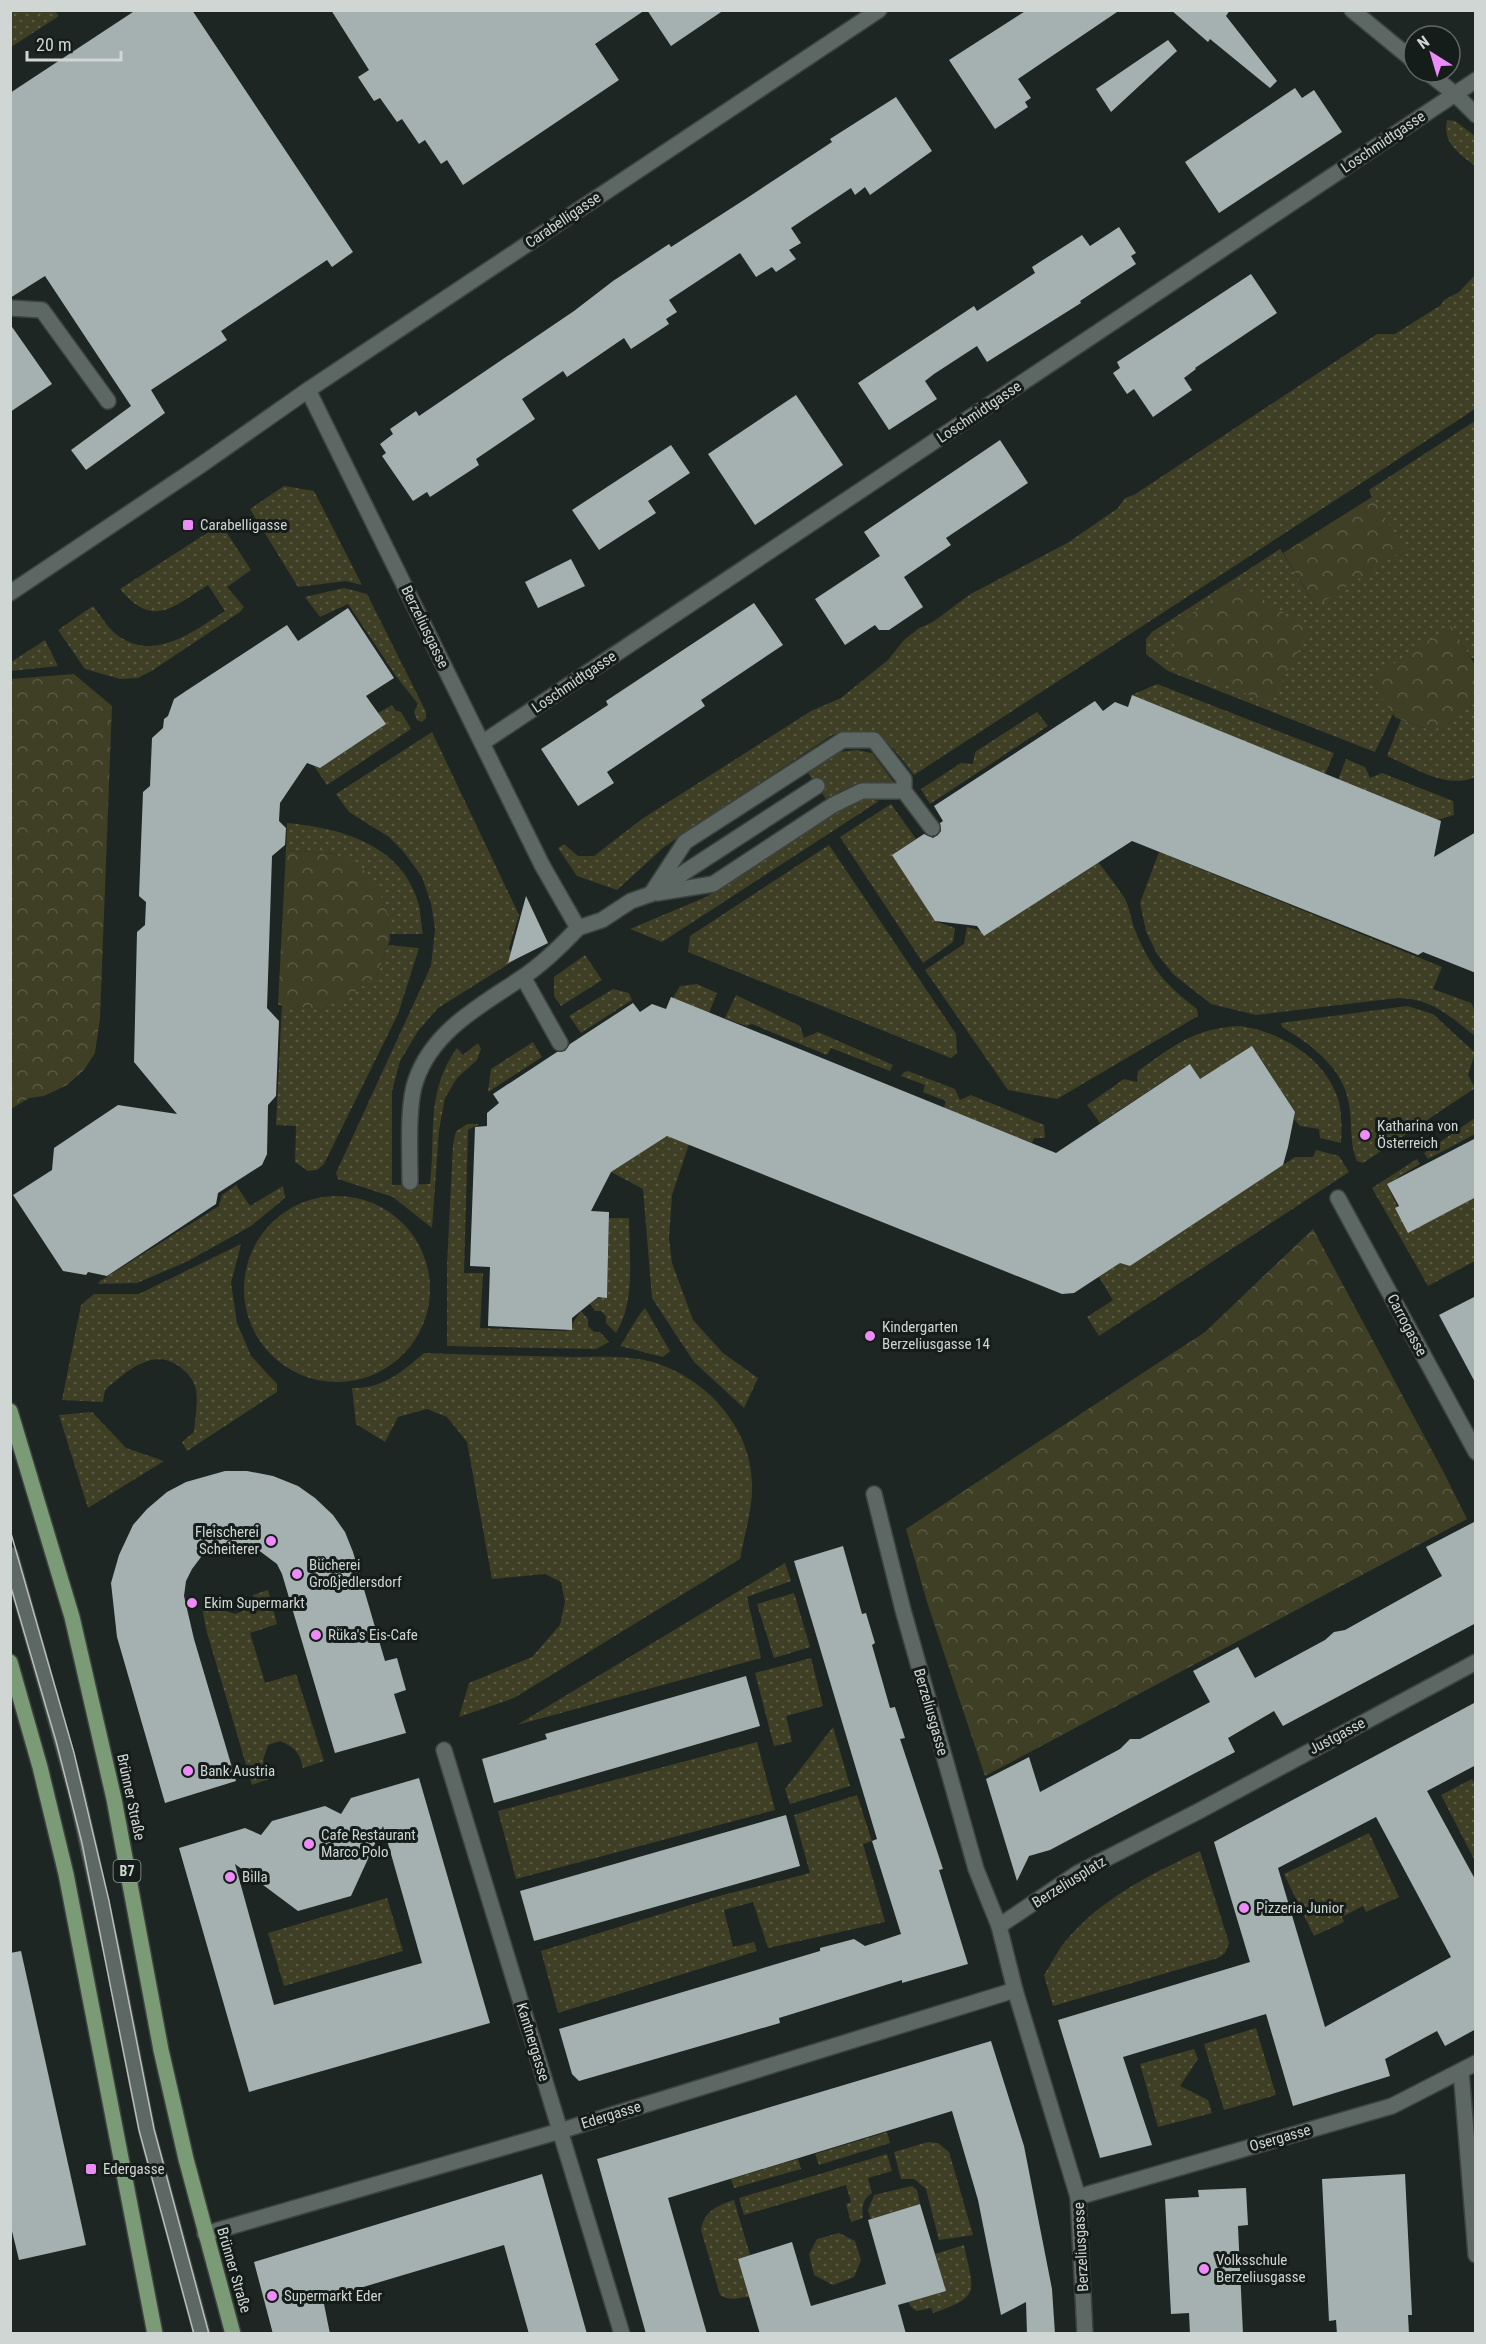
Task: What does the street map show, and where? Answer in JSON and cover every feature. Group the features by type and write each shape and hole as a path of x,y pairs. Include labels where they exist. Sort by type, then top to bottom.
{"main road":[{"name":"Brünner Straße","path":"10,1411 72,1617 114,1799 162,2050 205,2234 233,2334"},
{"path":"10,1662 40,1767 66,1874 155,2334"}],"street":[{"name":"Carabelligasse","path":"10,593 308,390 879,10"},
{"path":"1352,10 1402,51"},
{"name":"Loschmidtgasse","path":"482,743 1476,80"},
{"path":"1442,84 1476,115"},
{"path":"10,308 42,310 108,401"},
{"name":"Berzeliusgasse","path":"308,390 542,866 578,928"},
{"path":"651,894 685,842 843,740 874,740 904,779 904,791 932,828"},
{"path":"651,894 817,786"},
{"path":"410,1182 411,1119 415,1082 426,1057 443,1034 550,957 578,928 602,920 631,901 651,894 713,884 833,805 862,791 904,791"},
{"path":"523,977 560,1043"},
{"name":"Carrogasse","path":"1338,1198 1476,1452"},
{"name":"Berzeliusgasse","path":"874,1494 903,1610 976,1869 999,1926"},
{"path":"10,1555 57,1715 84,1822 147,2131 202,2334"},
{"name":"Justgasse","path":"1199,1810 1476,1662"},
{"name":"Kantnergasse","path":"444,1750 622,2334"},
{"name":"Berzeliusplatz","path":"999,1926 1078,1873 1199,1810"},
{"path":"999,1926 1015,1990"},
{"name":"Berzeliusgasse","path":"1015,1990 1078,2197 1085,2334"},
{"name":"Edergasse","path":"205,2234 561,2131 1015,1990"},
{"name":"Osergasse","path":"1078,2197 1392,2106 1476,2062"},
{"path":"1461,2071 1476,2255"}],"green space":[{"path":"11,10 55,11 59,16 11,47"},
{"path":"1447,120 1455,121 1475,136 1475,166 1449,141"},
{"path":"1475,275 1475,409 914,775 897,753 881,738 861,732 832,735 664,847 617,890 577,876 558,848 564,844 578,856 594,856 642,819 811,711 841,698 888,660 904,640 969,595 1069,542 1118,508 1125,498 1134,495 1377,334 1395,334 1441,305 1444,300 1459,292"},
{"path":"1475,421 1475,658 1471,658 1451,627 1370,680 1393,714 1375,752 1168,671 1146,654 1146,639 1152,632 1280,549 1316,606 1372,497 1369,490"},
{"path":"284,486 314,491 362,585 346,581 298,587 250,509"},
{"path":"1372,497 1405,549 1316,606 1283,553"},
{"path":"221,524 251,570 227,587 244,607 240,612 138,678 120,679 85,669 58,630 93,606 117,635 131,643 145,646 159,645 187,635 225,611 208,585 184,601 163,610 153,611 132,601 120,589"},
{"path":"1238,583 1310,630 1270,703 1171,664 1177,623"},
{"path":"344,588 367,594 426,712 426,718 422,722 417,720 414,712 418,704 396,676 348,604 320,617 305,597"},
{"path":"1451,626 1475,665 1473,705 1433,731 1396,718 1369,680"},
{"path":"45,640 58,666 11,671 11,662"},
{"path":"1475,671 1475,777 1453,781 1442,779 1430,776 1387,756 1401,720 1433,731"},
{"path":"74,674 112,706 100,1018 95,1053 84,1070 67,1085 44,1096 29,1098 11,1109 11,679"},
{"path":"1157,684 1334,753 1325,774 1132,695"},
{"path":"392,705 396,711 401,712 411,729 327,785 314,766 320,768 382,727 383,720 378,713"},
{"path":"1037,712 1048,726 930,804 921,789 961,763 973,764 975,752"},
{"path":"432,732 519,915 509,948 515,960 438,1008 418,1031 400,1061 392,1091 392,1185 430,1184 434,1114 440,1081 457,1048 463,1055 478,1043 481,1049 477,1060 457,1078 445,1098 439,1130 432,1228 393,1197 338,1179 336,1173 431,966 435,929 431,903 422,877 403,851 389,837 349,812 336,794"},
{"path":"857,750 872,753 896,785 860,784 826,799 808,773 839,752"},
{"path":"1346,759 1365,767 1370,778 1382,773 1453,801 1454,815 1437,820 1338,780"},
{"path":"866,799 879,801 662,942 630,929 706,897 851,802"},
{"path":"891,804 916,839 896,852 895,859 935,921 955,928 953,942 923,963 840,837"},
{"path":"287,823 327,829 347,835 383,853 398,866 410,882 419,906 423,934 389,934 386,904 335,854 286,850"},
{"path":"829,845 956,1034 957,1053 951,1058 688,952 690,936"},
{"path":"286,850 335,854 363,869 386,904 390,939 377,976 345,999 314,1008 278,1005"},
{"path":"1159,852 1442,967 1433,989 1471,1003 1475,1011 1475,1036 1439,1009 1409,999 1397,998 1256,1015 1211,1004 1173,974 1157,954 1146,931 1140,903"},
{"path":"1098,862 1125,899 1135,930 1153,965 1176,992 1197,1009 1198,1016 1057,1099 1008,1090 925,970 964,944 967,927 989,933"},
{"path":"388,945 419,948 398,1014 324,1164 317,1170 308,1171 295,1162 296,1126 276,1125 282,1005 314,1008 377,976"},
{"path":"585,955 602,980 561,1006 554,996 554,977"},
{"path":"697,984 717,993 709,1013 673,998 680,986"},
{"path":"613,989 629,993 632,1000 581,1033 569,1016"},
{"path":"736,995 800,1026 804,1038 818,1032 893,1065 890,1071 831,1048 827,1055 752,1024 746,1026 725,1018"},
{"path":"1407,1006 1433,1014 1475,1053 1468,1075 1475,1088 1363,1163 1357,1161 1355,1155 1348,1097 1336,1072 1317,1051 1282,1027 1281,1023"},
{"path":"1241,1026 1256,1029 1285,1041 1311,1058 1322,1069 1339,1101 1341,1143 1320,1138 1319,1129 1300,1126 1294,1119 1295,1112 1255,1050 1249,1049 1200,1079 1192,1067 1186,1066 1100,1123 1087,1105 1124,1079 1137,1082 1138,1071 1186,1040 1210,1030"},
{"path":"533,1042 542,1057 488,1092 491,1069"},
{"path":"908,1071 955,1089 960,1100 971,1095 1044,1125 1045,1138 1034,1138 1032,1143 944,1108 946,1101 923,1092 925,1085 901,1076"},
{"path":"1475,1118 1475,1134 1428,1159 1424,1153"},
{"path":"468,1124 479,1124 468,1130 464,1273 483,1273 480,1328 567,1331 581,1311 588,1319 588,1326 594,1332 600,1332 609,1342 596,1349 447,1346 447,1266 453,1145 456,1131"},
{"path":"667,1136 689,1144 672,1195 669,1239 672,1263 693,1320 723,1353 758,1378 744,1408 694,1362 652,1298 643,1189 611,1172"},
{"path":"1316,1150 1339,1156 1349,1172 1099,1336 1087,1317 1113,1300 1099,1277 1120,1263 1130,1266 1295,1157 1313,1157"},
{"path":"1417,1159 1420,1164 1387,1184 1409,1232 1475,1197 1475,1261 1428,1286 1372,1188"},
{"path":"236,1185 250,1206 283,1186 285,1198 251,1226 188,1261 137,1283 98,1284 219,1206 222,1195"},
{"path":"337,1196 373,1203 403,1223 423,1253 430,1289 423,1325 403,1355 373,1375 337,1382 301,1375 271,1355 251,1325 244,1289 251,1253 271,1223 301,1203"},
{"path":"609,1218 629,1218 629,1292 616,1333 606,1323 606,1316 601,1311 595,1311 590,1304 591,1297 601,1298 607,1293"},
{"path":"1313,1229 1467,1519 985,1776 927,1602 906,1529 1205,1332"},
{"path":"241,1244 231,1283 237,1323 251,1356 277,1384 277,1392 187,1451 182,1442 194,1432 196,1390 185,1371 167,1360 148,1361 130,1370 105,1390 103,1402 62,1400 81,1305 94,1294 139,1294"},
{"path":"645,1308 670,1351 663,1357 620,1346"},
{"path":"424,1353 636,1359 656,1363 694,1382 725,1412 746,1449 751,1470 752,1492 740,1559 514,1698 459,1717 469,1683 532,1657 560,1625 565,1602 561,1582 545,1574 492,1579 467,1442 447,1417 427,1409 398,1417 385,1442 356,1424 352,1388 373,1386 391,1378"},
{"path":"92,1412 126,1448 164,1461 88,1508 59,1415"},
{"path":"785,1563 791,1581 747,1597 761,1658 517,1725"},
{"path":"268,1590 277,1624 250,1633 265,1683 296,1674 324,1761 303,1768 298,1754 290,1746 280,1741 268,1745 263,1760 269,1779 252,1785 206,1629 202,1607 212,1606 235,1614 243,1611 252,1603 253,1595"},
{"path":"794,1593 810,1647 774,1658 757,1604"},
{"path":"811,1658 823,1706 786,1716 792,1742 774,1746 755,1673"},
{"path":"833,1727 850,1786 790,1804 785,1789"},
{"path":"757,1742 775,1810 516,1879 498,1811"},
{"path":"1472,1779 1476,1785 1474,1859 1441,1795"},
{"path":"857,1795 872,1841 863,1844 885,1922 768,1948 753,1902 724,1910 733,1947 754,1942 757,1951 558,2013 541,1951 719,1896 810,1873 794,1815"},
{"path":"1369,1833 1399,1897 1366,1912 1363,1906 1342,1917 1344,1922 1314,1936 1284,1874"},
{"path":"1200,1851 1229,1943 1225,1953 1218,1958 1053,2006 1044,1975 1061,1947 1078,1927 1126,1889"},
{"path":"387,1898 403,1951 284,1986 268,1933"},
{"path":"1256,2028 1276,2095 1224,2110 1204,2044"},
{"path":"1194,2049 1198,2059 1180,2086 1208,2100 1212,2113 1158,2127 1140,2064"},
{"path":"887,2132 890,2143 819,2165 815,2154"},
{"path":"928,2142 938,2143 949,2152 973,2235 939,2240 926,2189 914,2179 901,2179 894,2152"},
{"path":"887,2154 892,2171 868,2178 872,2193 863,2204 863,2218 851,2222 846,2204 851,2202 846,2185 744,2215 739,2198"},
{"path":"798,2159 801,2169 734,2188 731,2179"},
{"path":"912,2186 917,2190 920,2204 871,2219 868,2210 874,2195"},
{"path":"734,2200 750,2255 738,2259 749,2297 731,2299 720,2295 701,2230 705,2218 712,2210"},
{"path":"839,2233 855,2241 861,2260 854,2277 833,2285 814,2275 809,2254 817,2239"},
{"path":"964,2245 971,2282 971,2290 967,2296 960,2302 933,2313 931,2308 917,2311 912,2308 908,2302 946,2291 935,2254"}],"building":[{"path":"136,10 192,10 353,252 332,267 327,260 221,331 227,340 151,390 165,413 86,470 71,450 131,406 45,276 10,298 10,93"},
{"path":"331,10 645,10 595,44 619,80 463,185 447,160 441,164 425,140 419,144 402,119 397,122 380,98 374,101 358,77 369,70"},
{"path":"647,10 724,10 671,46"},
{"path":"1027,10 1120,10 1018,79 1031,98 1025,102 1028,107 995,129 949,60"},
{"path":"1171,10 1230,10 1226,16 1277,81 1270,88 1210,39 1208,42"},
{"path":"1168,40 1177,51 1111,112 1096,89"},
{"path":"1295,88 1302,98 1314,90 1342,132 1219,213 1185,162"},
{"path":"896,97 932,151 870,195 865,187 855,195 851,188 791,228 801,243 789,250 796,259 776,272 772,267 756,277 740,253 669,300 677,312 666,319 669,324 631,349 624,338 567,377 563,371 522,399 535,419 476,459 479,465 430,497 427,492 413,501 382,456 386,453 380,444 393,434 390,429 416,411 419,416 574,311 613,281 669,244 671,247 747,198 832,142 830,139"},
{"path":"1119,227 1136,253 1131,256 1136,264 1080,301 1081,303 987,362 977,346 934,374 925,381 937,399 889,430 858,383 974,306 977,311 1035,273 1032,267 1082,235 1090,246"},
{"path":"1251,274 1277,313 1195,368 1184,378 1192,390 1153,417 1134,389 1127,394 1113,373 1120,368 1117,362"},
{"path":"10,324 52,384 10,412"},
{"path":"796,395 843,465 755,525 708,454"},
{"path":"1000,440 1028,483 946,538 951,545 904,577 923,607 889,630 879,630 875,625 845,645 815,599 880,556 864,532"},
{"path":"671,445 690,473 648,501 656,513 599,550 572,510"},
{"path":"571,559 585,586 538,608 525,582"},
{"path":"754,603 783,645 701,700 705,706 607,772 614,783 578,806 541,749 608,705 606,701"},
{"path":"348,608 394,678 366,696 386,724 320,768 307,763 280,803 279,821 286,828 285,845 272,856 267,1008 279,1021 276,1096 268,1105 267,1154 262,1165 218,1193 216,1204 107,1276 88,1272 86,1275 63,1271 13,1195 52,1170 54,1148 118,1105 177,1114 134,1062 137,932 145,925 146,902 139,896 143,792 150,786 152,738 163,728 164,719 168,716 174,699 189,689 287,625 298,641"},
{"path":"1132,695 1441,821 1434,857 1476,832 1476,973 1423,952 1418,955 1132,841 984,936 977,926 935,921 892,855 924,834 933,838 938,835 941,831 940,823 943,821 934,806 1095,701 1103,711 1115,702 1128,707"},
{"path":"526,896 548,943 508,963"},
{"path":"671,997 1056,1153 1190,1064 1200,1079 1252,1046 1295,1112 1288,1147 1283,1165 1130,1266 1120,1263 1074,1293 1062,1294 667,1136 611,1172 591,1211 609,1212 607,1298 598,1297 572,1318 572,1330 488,1326 490,1267 470,1266 475,1127 487,1126 487,1113 499,1103 493,1094 557,1052 565,1051 570,1044 633,1003 640,1012 652,1004 666,1009"},
{"path":"1476,1138 1476,1197 1408,1233 1395,1208 1399,1206 1387,1184"},
{"path":"1476,1296 1476,1384 1439,1315"},
{"path":"225,1471 247,1471 273,1476 298,1486 333,1515 345,1532 385,1661 397,1658 406,1690 394,1694 406,1733 335,1753 282,1574 277,1564 257,1549 234,1545 221,1547 201,1557 186,1581 184,1596 194,1639 236,1781 165,1803 117,1637 111,1583 119,1555 133,1525 147,1509 167,1492 186,1482"},
{"path":"1476,1521 1476,1623 1283,1726 1274,1711 1228,1738 1235,1752 1050,1850 1029,1856 1017,1881 986,1779 1029,1757 1040,1792 1120,1749 1130,1739 1140,1739 1210,1702 1193,1671 1238,1647 1255,1678 1325,1640 1334,1632 1345,1630 1442,1576 1426,1547"},
{"path":"843,1546 862,1614 866,1613 875,1643 872,1645 890,1708 895,1707 905,1738 900,1739 943,1869 939,1870 968,1964 902,1983 902,1980 779,2018 780,2023 579,2081 572,2074 559,2029 820,1951 820,1948 854,1939 865,1946 901,1934 872,1841 877,1839 794,1561"},
{"path":"746,1676 760,1726 494,1803 482,1759 547,1739 545,1734"},
{"path":"1476,1702 1476,1765 1427,1791 1476,1881 1476,2029 1445,2046 1437,2031 1385,2059 1390,2076 1293,2106 1266,2014 1123,2057 1152,2145 1100,2158 1058,2020 1250,1962 1214,1842","holes":["1376,1817 1451,1957 1325,2027 1278,1868"]},
{"path":"419,1778 490,2023 249,2092 179,1848 245,1828 261,1835 272,1821 325,1806 341,1814 351,1798","holes":["383,1826 422,1963 274,2005 235,1864 298,1911 351,1896"]},
{"path":"786,1815 800,1866 534,1941 520,1891"},
{"path":"21,1951 86,2245 19,2260 10,2223 10,1953"},
{"path":"991,2041 1024,2146 1052,2289 1055,2334 1027,2334 1026,2302 1001,2315 978,2200 952,2111 668,2198 707,2334 646,2334 597,2159"},
{"path":"542,2174 587,2334 529,2334 504,2245 323,2299 330,2334 273,2334 254,2262"},
{"path":"1405,2174 1412,2315 1408,2315 1409,2334 1337,2334 1336,2320 1329,2321 1322,2179"},
{"name":"Volksschule Berzeliusgasse","path":"1246,2188 1248,2225 1238,2226 1243,2334 1190,2334 1189,2313 1171,2314 1165,2199 1199,2197 1198,2190"},
{"path":"920,2204 946,2291 898,2305 906,2334 760,2334 738,2259 792,2242 811,2306 886,2284 868,2220"}],"tram line":[{"path":"10,1530 74,1753 109,1901 154,2129 209,2334"},
{"path":"10,1584 56,1741 82,1843 139,2130 194,2334"}],"place":[{"name":"Carabelligasse","path":"188,525"},
{"name":"Katharina von Österreich","path":"1365,1135"},
{"name":"Kindergarten Berzeliusgasse 14","path":"870,1336"},
{"name":"Fleischerei Scheiterer","path":"271,1541"},
{"name":"Bücherei Großjedlersdorf","path":"297,1574"},
{"name":"Ekim Supermarkt","path":"192,1603"},
{"name":"Rüka's Eis-Cafe","path":"316,1635"},
{"name":"Bank Austria","path":"188,1771"},
{"name":"Cafe Restaurant Marco Polo","path":"309,1844"},
{"name":"Billa","path":"230,1877"},
{"name":"Pizzeria Junior","path":"1244,1908"},
{"name":"Edergasse","path":"91,2169"},
{"name":"Volksschule Berzeliusgasse","path":"1204,2269"},
{"name":"Supermarkt Eder","path":"272,2296"}]}
